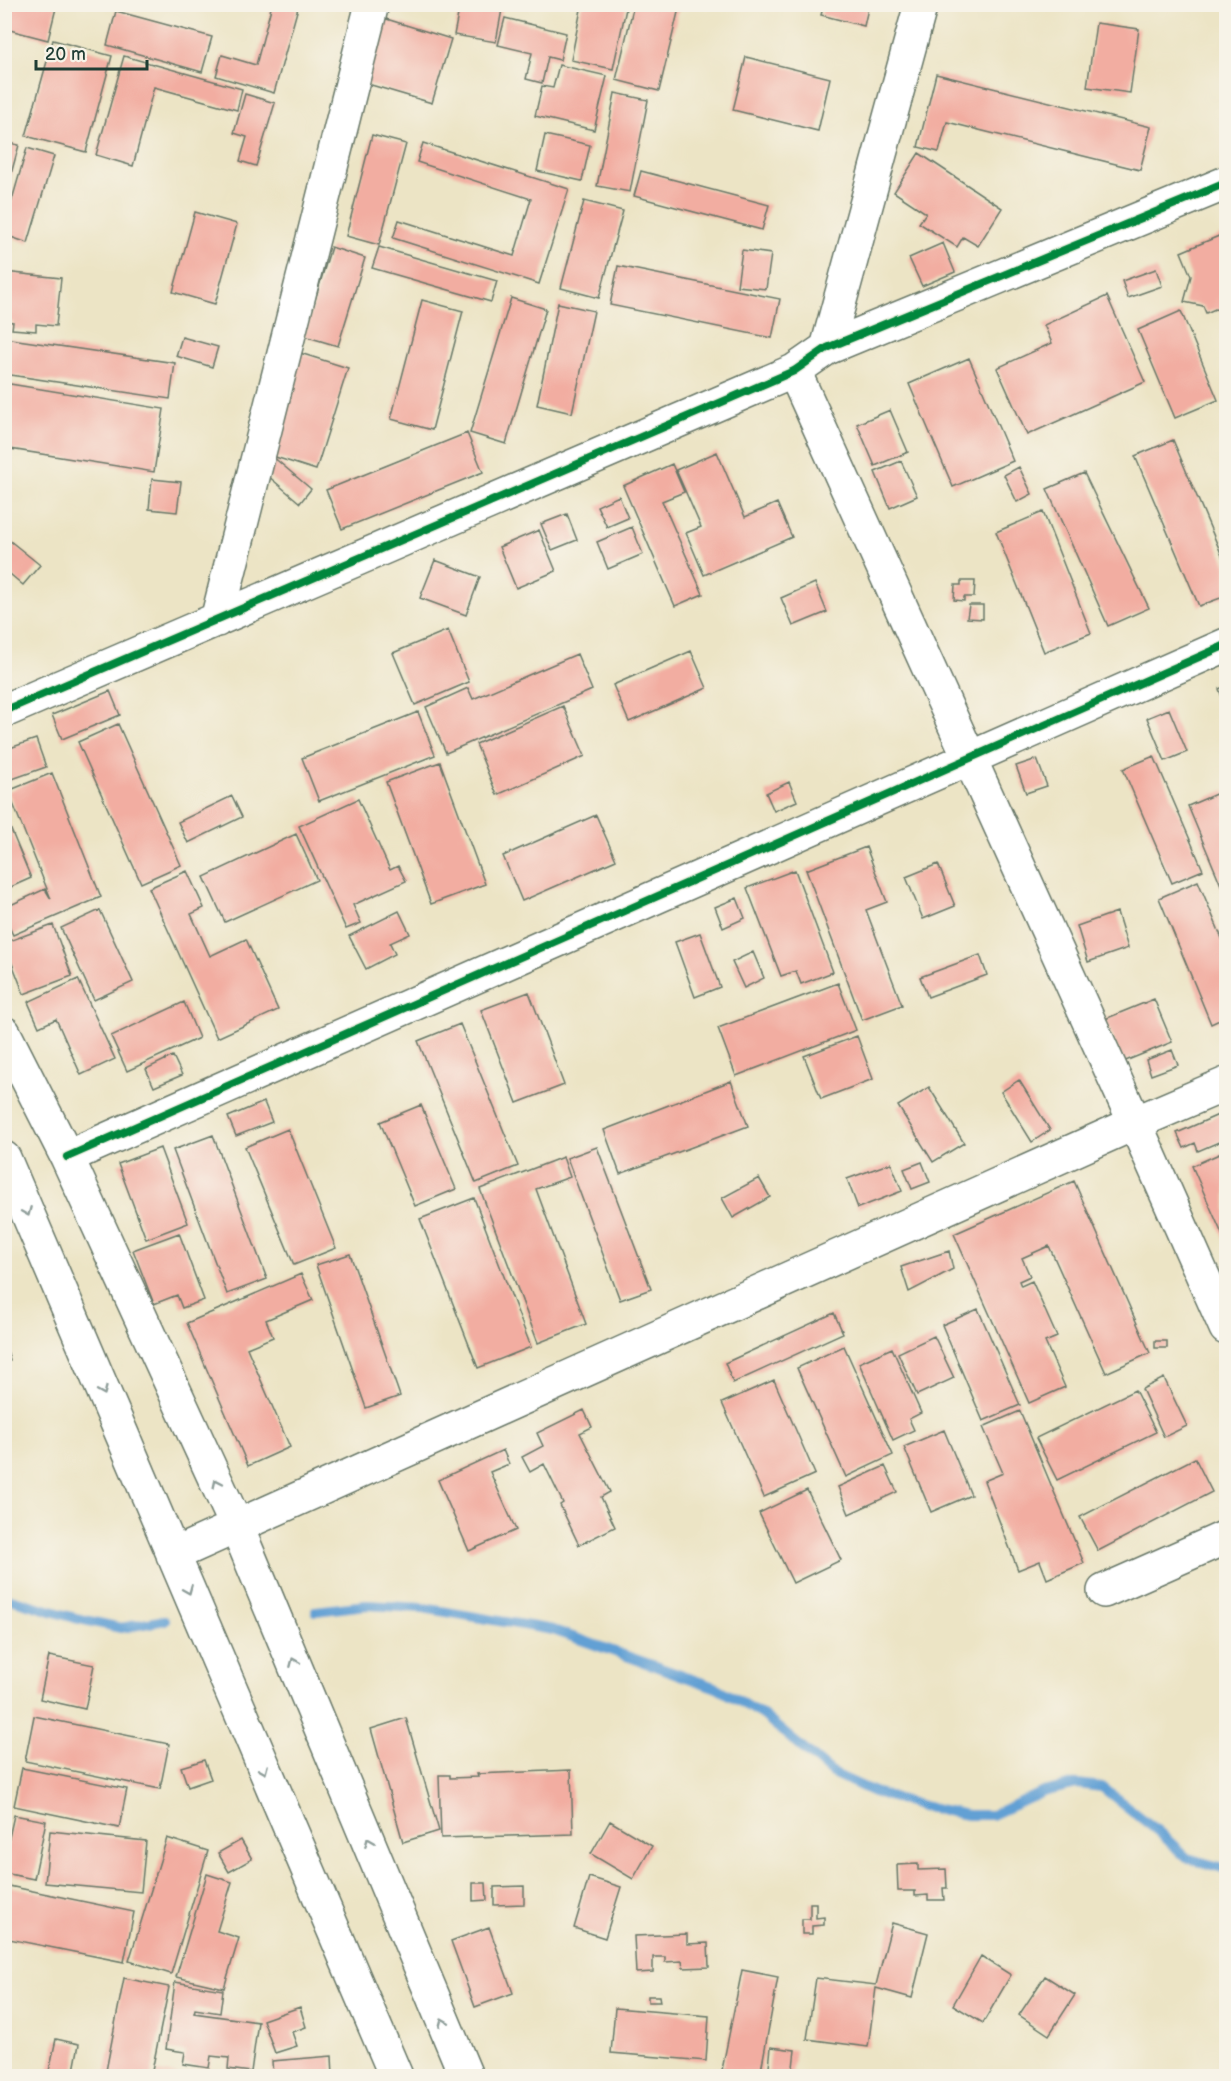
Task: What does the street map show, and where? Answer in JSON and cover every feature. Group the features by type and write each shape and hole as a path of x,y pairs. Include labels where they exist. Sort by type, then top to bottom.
{"street":[{"path":"217,620 372,4"},
{"path":"827,348 921,4"},
{"path":"4,711 794,371 827,348 1227,183"},
{"path":"794,371 1227,1328"},
{"path":"67,1156 1227,645"},
{"path":"4,1033 67,1156 237,1527 466,2076"},
{"path":"172,1555 1227,1084"},
{"path":"4,1158 396,2076"},
{"path":"1104,1591 1227,1537"}],"building":[{"path":"13,4 57,4 48,40 6,29"},
{"path":"272,4 299,4 274,93 216,76 222,55 256,65"},
{"path":"460,4 503,4 496,42 454,35"},
{"path":"582,4 627,4 613,69 571,60"},
{"path":"634,4 680,4 659,91 616,80"},
{"path":"824,4 869,4 864,26 821,15"},
{"path":"116,11 212,37 202,72 107,45"},
{"path":"380,17 451,39 432,103 361,82"},
{"path":"505,18 566,33 560,60 548,57 542,83 526,79 532,53 498,45"},
{"path":"1096,23 1139,29 1130,93 1087,87"},
{"path":"53,40 112,56 86,152 26,136"},
{"path":"124,56 242,89 237,110 154,87 133,166 96,155"},
{"path":"746,57 830,78 818,131 733,110"},
{"path":"559,65 607,76 594,130 535,116 542,86 553,88"},
{"path":"936,74 1151,127 1140,170 947,122 939,152 918,147"},
{"path":"615,93 648,100 630,192 597,186"},
{"path":"245,94 275,103 256,166 240,161 247,137 234,133"},
{"path":"372,135 406,144 379,245 346,236"},
{"path":"545,135 590,145 582,181 537,171"},
{"path":"4,142 19,145 5,196 4,196"},
{"path":"423,143 569,189 539,284 393,238 399,220 514,256 531,199 417,162"},
{"path":"27,148 54,156 28,243 5,235 5,224"},
{"path":"919,153 1002,208 978,246 963,237 957,247 919,223 926,213 894,192"},
{"path":"641,171 769,205 762,230 634,196"},
{"path":"584,201 623,211 599,298 561,288"},
{"path":"195,212 237,224 215,304 173,292"},
{"path":"1226,233 1226,312 1215,309 1206,313 1203,306 1184,302 1191,276 1181,252"},
{"path":"943,243 955,272 922,286 909,258"},
{"path":"331,247 365,258 338,346 304,336"},
{"path":"379,247 497,281 491,302 372,268"},
{"path":"742,250 771,254 766,289 737,286"},
{"path":"618,266 780,299 772,338 610,305"},
{"path":"1156,269 1162,286 1128,298 1122,281"},
{"path":"4,272 61,278 56,326 36,324 36,331 12,329 13,322 4,321"},
{"path":"1107,296 1145,382 1027,435 997,368 1052,343 1044,325"},
{"path":"511,298 546,309 506,444 470,433"},
{"path":"422,300 463,311 432,430 391,419"},
{"path":"558,303 594,311 572,413 537,405"},
{"path":"1181,311 1218,400 1175,418 1138,330"},
{"path":"182,337 218,347 212,367 176,356"},
{"path":"4,338 175,363 170,399 4,374"},
{"path":"300,353 348,368 316,470 269,455"},
{"path":"969,358 1013,461 953,487 909,384"},
{"path":"4,383 164,409 154,472 4,448"},
{"path":"890,410 908,452 875,466 857,424"},
{"path":"467,433 483,472 342,529 326,490"},
{"path":"1173,440 1226,565 1226,596 1199,606 1135,456"},
{"path":"717,452 745,517 777,503 792,537 704,575 686,533 701,527 676,470"},
{"path":"272,456 311,489 300,503 261,470"},
{"path":"901,461 917,496 890,508 875,472"},
{"path":"672,464 684,492 662,501 703,594 675,606 623,486"},
{"path":"1019,467 1032,494 1017,502 1004,475"},
{"path":"1084,473 1149,608 1108,626 1047,489"},
{"path":"152,479 181,482 177,512 149,509"},
{"path":"619,496 628,518 607,527 597,506"},
{"path":"1043,512 1091,633 1044,652 996,532"},
{"path":"567,514 577,540 552,550 541,524"},
{"path":"632,527 643,554 608,569 597,542"},
{"path":"539,530 556,571 516,588 499,547"},
{"path":"4,536 40,565 23,585 4,569"},
{"path":"435,560 480,577 466,615 420,598"},
{"path":"961,581 975,581 974,597 964,597 964,601 954,600 955,585 961,585"},
{"path":"815,583 827,612 793,626 781,598"},
{"path":"969,605 983,605 983,619 967,618"},
{"path":"448,630 469,682 415,705 393,653"},
{"path":"691,651 707,688 629,722 613,685"},
{"path":"577,654 592,690 446,753 426,707 468,688 473,699"},
{"path":"1226,686 1226,708 1219,689"},
{"path":"110,691 120,715 62,739 52,715"},
{"path":"563,706 585,756 497,795 476,744"},
{"path":"1169,709 1187,752 1165,761 1147,718"},
{"path":"418,712 435,755 319,801 302,758"},
{"path":"118,724 181,865 141,883 78,742"},
{"path":"36,739 46,767 4,782 4,750"},
{"path":"1154,756 1203,870 1172,883 1123,769"},
{"path":"1037,759 1047,786 1026,793 1016,766"},
{"path":"440,762 485,884 431,904 386,782"},
{"path":"52,773 101,897 13,935 4,916 4,908 45,889 51,899 8,791"},
{"path":"789,782 797,801 774,811 766,793"},
{"path":"1225,790 1226,794 1226,897 1188,806"},
{"path":"232,796 242,817 188,843 178,822"},
{"path":"358,799 390,870 398,866 406,881 353,905 361,923 346,929 299,826"},
{"path":"4,813 31,878 4,890"},
{"path":"596,815 616,860 522,901 503,856"},
{"path":"296,834 317,880 225,922 204,877"},
{"path":"866,847 887,902 866,910 902,1005 862,1020 806,870"},
{"path":"938,864 955,906 923,919 906,877"},
{"path":"795,870 833,972 801,984 796,971 781,976 747,888"},
{"path":"187,871 204,908 191,914 210,956 246,939 278,1010 217,1038 149,888"},
{"path":"1198,881 1226,948 1226,1017 1211,1024 1159,898"},
{"path":"737,898 745,918 723,928 715,907"},
{"path":"100,910 133,982 94,1000 61,928"},
{"path":"399,911 410,934 390,943 395,954 366,969 349,936"},
{"path":"1117,912 1128,948 1088,962 1077,926"},
{"path":"53,925 72,976 24,994 4,943"},
{"path":"700,933 720,987 695,997 675,942"},
{"path":"753,952 764,978 744,988 732,962"},
{"path":"980,955 987,975 928,997 920,977"},
{"path":"78,979 115,1059 81,1075 56,1019 39,1027 28,1002"},
{"path":"838,983 856,1030 736,1076 718,1028"},
{"path":"529,992 564,1085 517,1103 481,1010"},
{"path":"1154,999 1172,1042 1123,1062 1105,1019"},
{"path":"184,1002 199,1038 127,1071 111,1036"},
{"path":"460,1024 518,1166 476,1183 418,1041"},
{"path":"857,1036 873,1079 821,1099 804,1056"},
{"path":"1172,1050 1178,1065 1151,1075 1146,1060"},
{"path":"173,1056 182,1075 154,1087 146,1069"},
{"path":"1019,1080 1050,1130 1032,1142 1001,1092"},
{"path":"731,1081 748,1126 620,1174 604,1130"},
{"path":"929,1087 964,1143 933,1162 898,1106"},
{"path":"264,1102 272,1122 236,1136 228,1117"},
{"path":"421,1105 456,1189 415,1206 380,1122"},
{"path":"1225,1112 1226,1139 1198,1151 1195,1143 1184,1148 1177,1133"},
{"path":"288,1129 336,1248 294,1265 245,1147"},
{"path":"213,1135 267,1279 227,1294 173,1150"},
{"path":"597,1147 651,1289 620,1300 567,1158"},
{"path":"160,1148 188,1223 146,1239 118,1164"},
{"path":"1226,1151 1226,1243 1192,1166"},
{"path":"563,1157 570,1177 536,1189 586,1324 538,1343 480,1189"},
{"path":"922,1162 930,1182 912,1189 904,1169"},
{"path":"891,1163 902,1191 858,1208 847,1179"},
{"path":"759,1178 770,1197 733,1218 722,1198"},
{"path":"1074,1181 1150,1353 1106,1373 1049,1246 1022,1258 1030,1276 1019,1281 1021,1286 1032,1281 1057,1337 1045,1342 1065,1387 1029,1403 954,1234"},
{"path":"474,1198 531,1347 478,1368 420,1219"},
{"path":"179,1233 204,1300 182,1308 177,1295 154,1304 133,1250"},
{"path":"949,1251 953,1269 909,1292 901,1267"},
{"path":"350,1254 400,1396 366,1408 316,1265"},
{"path":"301,1274 313,1300 266,1320 273,1337 247,1348 290,1447 248,1466 187,1323"},
{"path":"978,1309 1020,1405 983,1421 942,1325"},
{"path":"834,1313 843,1333 733,1383 725,1363"},
{"path":"934,1336 954,1378 917,1395 898,1353"},
{"path":"4,1340 10,1361 4,1362"},
{"path":"1155,1341 1167,1341 1167,1348 1155,1348"},
{"path":"844,1346 893,1455 846,1477 797,1368"},
{"path":"892,1348 921,1413 909,1419 914,1430 893,1440 859,1363"},
{"path":"1164,1378 1187,1426 1164,1437 1142,1389"},
{"path":"774,1380 815,1474 764,1497 722,1403"},
{"path":"1135,1390 1156,1432 1057,1480 1036,1438"},
{"path":"584,1410 592,1427 580,1433 610,1492 601,1497 615,1527 579,1545 560,1505 563,1503 544,1464 530,1472 522,1457 543,1446 537,1433"},
{"path":"1020,1411 1084,1563 1047,1579 1040,1561 1018,1570 984,1481 1003,1473 983,1427"},
{"path":"944,1430 971,1495 931,1512 904,1447"},
{"path":"503,1450 509,1464 490,1472 516,1530 469,1551 438,1480"},
{"path":"1195,1458 1212,1492 1098,1551 1080,1517"},
{"path":"885,1466 897,1492 849,1514 838,1487"},
{"path":"807,1490 841,1560 793,1583 759,1513"},
{"path":"49,1656 94,1665 85,1709 40,1699"},
{"path":"34,1716 169,1744 160,1789 25,1761"},
{"path":"406,1718 439,1831 403,1842 371,1729"},
{"path":"204,1760 211,1779 188,1787 181,1767"},
{"path":"22,1768 127,1789 119,1828 14,1806"},
{"path":"571,1770 573,1834 441,1838 439,1775 450,1775 450,1778 478,1777 477,1774"},
{"path":"14,1815 46,1821 34,1879 4,1873 4,1860"},
{"path":"610,1821 652,1846 633,1879 591,1854"},
{"path":"50,1831 146,1841 141,1892 45,1883"},
{"path":"167,1838 208,1851 171,1974 129,1961"},
{"path":"241,1840 252,1859 229,1872 218,1853"},
{"path":"918,1864 918,1870 946,1869 947,1888 943,1888 944,1900 928,1900 928,1895 915,1896 915,1891 898,1891 897,1865"},
{"path":"207,1874 232,1882 217,1931 239,1938 224,1988 176,1977"},
{"path":"589,1877 621,1887 605,1938 574,1928"},
{"path":"473,1883 486,1883 487,1900 473,1901"},
{"path":"4,1885 134,1912 124,1962 4,1938"},
{"path":"524,1886 524,1904 494,1905 494,1887"},
{"path":"810,1903 816,1903 816,1918 824,1917 824,1925 812,1926 812,1934 802,1934 802,1919 810,1919"},
{"path":"892,1923 928,1933 912,1998 876,1988 868,2047 807,2039 816,1978 876,1985"},
{"path":"489,1927 513,1993 475,2007 451,1941"},
{"path":"687,1934 687,1944 708,1943 709,1967 683,1968 682,1961 665,1962 665,1957 653,1957 653,1972 636,1973 634,1936"},
{"path":"981,1956 1011,1975 983,2023 953,2005"},
{"path":"742,1970 778,1977 760,2076 722,2070"},
{"path":"1045,1976 1075,1995 1049,2035 1019,2015"},
{"path":"124,1978 169,1987 151,2076 105,2076"},
{"path":"175,1982 223,1990 220,2013 195,2009 194,2013 258,2022 251,2072 228,2069 229,2058 211,2056 209,2068 183,2064 185,2052 166,2049"},
{"path":"648,1996 659,1996 660,2002 648,2002"},
{"path":"300,2007 306,2027 292,2032 297,2046 275,2053 263,2020"},
{"path":"615,2008 709,2016 706,2061 611,2053"},
{"path":"56,2039 79,2044 73,2076 48,2076"},
{"path":"771,2047 795,2050 792,2076 768,2076"},
{"path":"332,2056 333,2076 273,2076 272,2061"},
{"path":"157,2072 178,2075 178,2076 156,2076"}],"waterway":[{"path":"4,1597 75,1618 121,1628 165,1620"},
{"path":"316,1611 366,1605 423,1608 553,1630 717,1688 763,1715 832,1773 874,1792 922,1806 967,1815 992,1815 1043,1792 1077,1784 1102,1787 1159,1832 1187,1858 1226,1869"}],"cycle path":[{"path":"4,711 794,371 827,348 1226,183"},
{"path":"67,1157 1226,645"}]}
